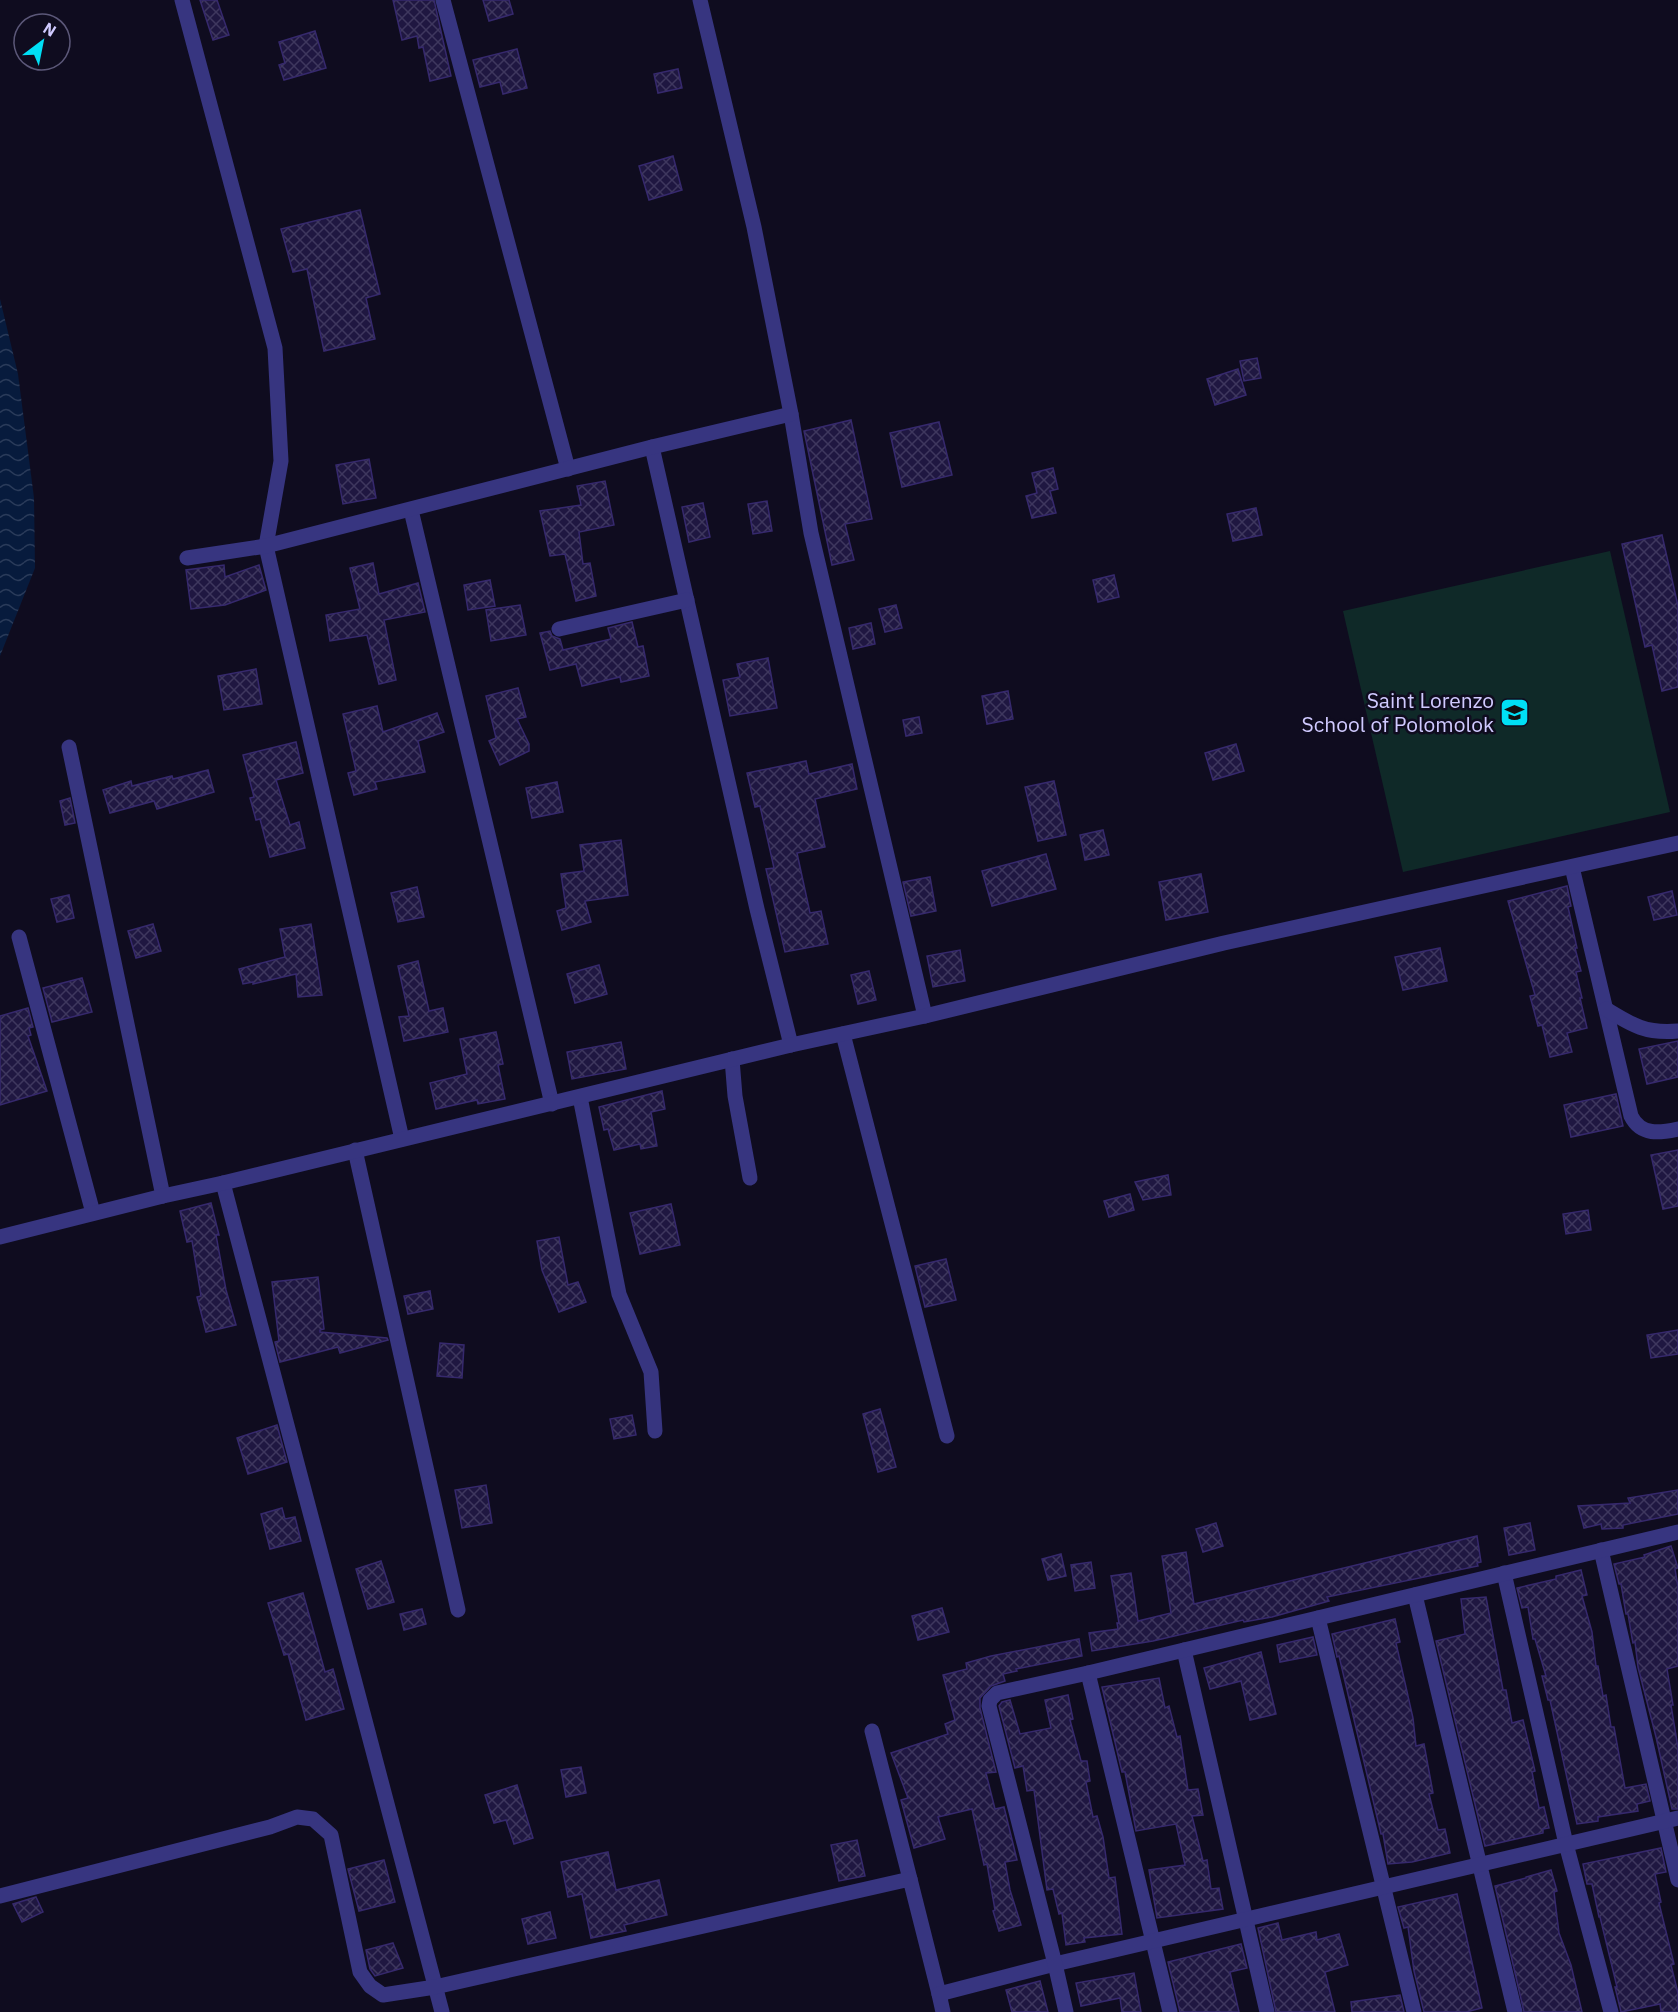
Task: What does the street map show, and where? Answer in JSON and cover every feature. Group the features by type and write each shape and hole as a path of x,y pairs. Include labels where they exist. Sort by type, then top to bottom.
{"street":[{"path":"182,0 275,348 281,461 266,546 402,1139"},
{"path":"443,0 568,469"},
{"path":"700,0 754,227 791,414 811,533 925,1016"},
{"path":"187,558 266,546 652,447 791,414"},
{"path":"652,447 790,1045"},
{"path":"411,510 552,1104"},
{"path":"559,629 687,600"},
{"path":"69,747 163,1196"},
{"path":"0,1237 790,1045 925,1016 1224,943 1678,843"},
{"path":"1572,867 1631,1116 1643,1130 1653,1132 1678,1129"},
{"path":"19,937 93,1213"},
{"path":"1606,1009 1638,1028 1651,1032 1678,1031"},
{"path":"843,1034 947,1436"},
{"path":"732,1059 735,1096 750,1178"},
{"path":"580,1097 619,1294 651,1372 656,1431"},
{"path":"355,1150 458,1610"},
{"path":"223,1183 442,2012"},
{"path":"1066,2012 989,1706 990,1700 997,1693 1678,1532"},
{"path":"1601,1550 1671,1820 1678,1880"},
{"path":"1504,1573 1566,1844 1611,2012"},
{"path":"1415,1595 1515,2012"},
{"path":"1318,1618 1414,2012"},
{"path":"1184,1650 1267,2012"},
{"path":"1088,1673 1170,2012"},
{"path":"872,1731 943,2012"},
{"path":"0,1896 270,1827 297,1817 313,1819 331,1835 360,1972 370,1986 383,1995 435,1987 910,1878"},
{"path":"939,1994 1055,1964 1671,1820"}],"green space":[{"name":"Saint Lorenzo School of Polomolok","path":"1610,551 1670,812 1403,872 1343,611"}],"water":[{"path":"0,299 18,374 34,498 35,568 0,656"}],"building":[{"path":"200,0 217,0 229,35 213,40"},
{"path":"393,0 434,0 451,76 430,81 423,47 419,48 417,36 402,40"},
{"path":"483,0 509,0 513,14 489,21"},
{"path":"315,31 326,68 284,80 279,65 285,63 279,42"},
{"path":"517,49 527,88 503,94 500,82 480,87 473,60"},
{"path":"678,69 682,88 658,93 654,74"},
{"path":"673,156 682,190 649,200 639,166"},
{"path":"360,210 380,294 366,298 375,339 324,351 307,269 293,272 281,229"},
{"path":"1257,358 1261,378 1244,381 1240,361"},
{"path":"1238,369 1246,395 1215,405 1207,379"},
{"path":"851,420 872,519 845,524 854,560 832,565 804,431"},
{"path":"939,422 952,475 902,487 890,433"},
{"path":"369,459 376,498 343,504 336,465"},
{"path":"1053,468 1058,489 1050,491 1056,513 1032,518 1026,496 1037,493 1032,473"},
{"path":"605,481 614,525 579,532 583,564 590,563 596,596 576,601 565,554 550,556 540,511 581,505 577,486"},
{"path":"767,501 772,531 753,534 748,504"},
{"path":"703,503 710,537 689,542 682,507"},
{"path":"1256,508 1262,535 1233,541 1227,514"},
{"path":"1662,535 1678,606 1678,687 1662,691 1652,645 1645,647 1622,544"},
{"path":"373,563 379,594 418,583 425,612 384,620 396,680 379,684 367,635 330,641 326,615 360,609 350,568"},
{"path":"224,565 225,577 259,565 266,590 225,605 191,609 186,570"},
{"path":"1114,575 1119,597 1098,602 1093,580"},
{"path":"490,580 495,606 468,610 464,585"},
{"path":"520,605 526,635 491,641 486,610"},
{"path":"896,605 902,628 885,632 879,609"},
{"path":"632,622 638,647 643,646 649,676 621,682 620,677 582,686 576,664 550,670 540,633 550,631 552,636 560,639 563,650 611,639 608,628"},
{"path":"871,623 875,644 853,649 849,628"},
{"path":"768,658 777,708 730,716 723,680 740,677 737,664"},
{"path":"256,669 262,704 224,710 218,676"},
{"path":"518,688 526,717 517,719 529,744 529,751 500,765 489,741 496,738 486,696"},
{"path":"1008,691 1013,719 987,724 982,696"},
{"path":"377,706 383,732 437,713 444,732 418,741 425,772 375,782 377,789 354,795 348,773 356,771 343,714"},
{"path":"919,717 922,733 906,736 903,720"},
{"path":"296,742 303,773 276,780 290,825 299,822 305,848 270,857 260,819 256,820 250,798 254,797 243,755"},
{"path":"1236,744 1244,771 1213,780 1205,753"},
{"path":"806,761 809,774 852,764 857,789 815,799 825,847 797,853 810,913 821,911 828,944 785,952 766,869 774,868 760,806 755,807 747,773"},
{"path":"208,770 214,792 157,809 154,801 110,813 103,790 131,781 132,786"},
{"path":"1054,781 1066,835 1038,841 1025,787"},
{"path":"557,782 563,812 532,818 526,788"},
{"path":"70,798 75,823 65,825 60,801"},
{"path":"1103,830 1109,855 1085,860 1080,835"},
{"path":"621,840 628,895 585,901 591,922 562,930 557,911 566,908 561,874 584,871 580,845"},
{"path":"1046,854 1056,889 992,906 982,871"},
{"path":"1201,874 1208,912 1166,920 1159,882"},
{"path":"930,877 936,911 911,916 903,882"},
{"path":"1567,886 1571,906 1568,907 1581,971 1576,972 1587,1028 1567,1033 1572,1052 1550,1057 1542,1025 1538,1026 1530,996 1535,995 1508,901"},
{"path":"417,887 424,917 398,922 391,893"},
{"path":"1672,891 1677,915 1654,920 1648,897"},
{"path":"69,895 74,918 57,922 51,899"},
{"path":"153,924 161,951 136,958 128,931"},
{"path":"311,924 322,995 298,997 296,974 253,984 253,982 243,984 239,969 285,957 280,929"},
{"path":"1440,948 1447,981 1403,990 1395,957"},
{"path":"960,950 965,981 933,987 927,956"},
{"path":"418,961 429,1011 443,1008 448,1032 404,1041 399,1017 409,1016 398,966"},
{"path":"599,965 607,994 575,1003 567,974"},
{"path":"869,971 876,1000 858,1004 851,975"},
{"path":"82,978 92,1012 52,1022 43,988"},
{"path":"28,1008 33,1027 29,1028 31,1035 28,1036 47,1091 0,1105 0,1016"},
{"path":"496,1032 503,1064 498,1065 505,1099 478,1104 477,1100 436,1109 430,1083 467,1074 460,1039"},
{"path":"1678,1041 1678,1077 1647,1084 1639,1049"},
{"path":"621,1042 626,1069 572,1079 567,1052"},
{"path":"662,1091 665,1109 651,1112 657,1146 641,1149 640,1144 614,1150 608,1129 604,1130 599,1107"},
{"path":"1616,1094 1623,1126 1571,1137 1564,1105"},
{"path":"1678,1150 1678,1206 1663,1209 1651,1155"},
{"path":"1168,1175 1171,1195 1143,1200 1135,1182"},
{"path":"1130,1194 1134,1210 1109,1217 1104,1201"},
{"path":"211,1203 219,1235 216,1235 226,1290 236,1325 206,1332 197,1297 201,1296 192,1241 187,1242 180,1211"},
{"path":"671,1204 680,1245 640,1254 630,1213"},
{"path":"1588,1210 1591,1230 1566,1234 1563,1214"},
{"path":"559,1237 568,1285 578,1282 586,1302 559,1312 542,1270 537,1241"},
{"path":"946,1259 956,1300 925,1307 915,1266"},
{"path":"318,1277 324,1329 320,1332 387,1338 388,1340 340,1353 338,1347 280,1362 275,1342 279,1341 272,1282"},
{"path":"430,1291 433,1309 408,1314 404,1296"},
{"path":"1678,1330 1678,1354 1651,1358 1647,1335"},
{"path":"440,1343 464,1345 462,1378 437,1376"},
{"path":"880,1409 896,1467 878,1472 863,1414"},
{"path":"632,1415 636,1435 614,1439 610,1419"},
{"path":"277,1425 287,1462 248,1474 237,1438"},
{"path":"486,1485 492,1523 462,1528 455,1490"},
{"path":"1678,1490 1678,1514 1623,1525 1623,1528 1602,1529 1601,1524 1584,1528 1578,1506 1630,1503 1628,1498"},
{"path":"282,1508 285,1519 295,1517 301,1541 270,1549 261,1514"},
{"path":"1216,1523 1223,1546 1203,1552 1196,1529"},
{"path":"1530,1523 1535,1550 1509,1555 1504,1528"},
{"path":"1477,1536 1481,1562 1477,1563 1478,1566 1327,1597 1329,1601 1272,1617 1244,1622 1243,1620 1153,1641 1092,1651 1089,1633 1118,1629 1111,1576 1131,1573 1138,1621 1171,1613 1162,1556 1186,1552 1194,1604"},
{"path":"1671,1546 1678,1568 1675,1569 1678,1587 1678,1666 1667,1669 1678,1748 1678,1809 1672,1809 1638,1667 1635,1642 1633,1643 1621,1584 1619,1584 1614,1564 1645,1557 1644,1555"},
{"path":"1061,1554 1066,1576 1048,1580 1042,1559"},
{"path":"381,1561 394,1602 368,1609 356,1569"},
{"path":"1091,1562 1095,1588 1075,1591 1071,1565"},
{"path":"1581,1570 1587,1595 1582,1596 1592,1632 1596,1666 1598,1666 1603,1696 1606,1695 1611,1727 1614,1727 1625,1788 1646,1784 1650,1801 1637,1804 1638,1811 1598,1817 1598,1821 1577,1824 1550,1700 1548,1700 1542,1676 1546,1676 1535,1639 1533,1639 1528,1607 1522,1608 1517,1588 1556,1579 1556,1576"},
{"path":"303,1593 325,1672 333,1669 344,1709 306,1720 288,1654 284,1655 268,1603"},
{"path":"1486,1597 1503,1690 1506,1690 1512,1723 1523,1720 1535,1771 1532,1772 1539,1808 1544,1807 1549,1828 1543,1829 1543,1833 1485,1846 1436,1641 1465,1634 1461,1599"},
{"path":"942,1608 949,1632 918,1640 912,1616"},
{"path":"422,1609 426,1624 404,1630 400,1614"},
{"path":"1395,1619 1400,1642 1396,1643 1413,1718 1416,1746 1424,1744 1433,1793 1429,1794 1438,1830 1445,1829 1450,1853 1412,1862 1388,1864 1383,1834 1381,1834 1332,1634"},
{"path":"1313,1637 1317,1655 1280,1662 1277,1645"},
{"path":"1079,1639 1082,1656 1016,1669 1017,1671 1003,1674 1005,1681 991,1686 980,1698 980,1708 996,1772 986,1773 995,1809 1004,1807 1017,1860 1005,1862 1010,1890 1021,1925 999,1931 993,1911 995,1910 987,1864 984,1865 972,1809 938,1817 945,1839 914,1848 901,1800 908,1798 891,1753 948,1734 945,1724 955,1720 943,1675 967,1669 966,1663 991,1656"},
{"path":"1261,1652 1276,1714 1250,1720 1241,1681 1210,1689 1204,1668"},
{"path":"1159,1678 1165,1708 1169,1706 1177,1737 1180,1736 1188,1790 1198,1789 1203,1815 1192,1816 1203,1861 1207,1860 1211,1889 1219,1888 1223,1909 1157,1918 1149,1870 1185,1865 1176,1824 1136,1831 1125,1772 1122,1772 1102,1687"},
{"path":"1068,1695 1073,1719 1070,1720 1081,1761 1087,1761 1090,1781 1086,1782 1093,1817 1097,1816 1103,1837 1109,1878 1115,1877 1122,1934 1084,1938 1085,1942 1066,1945 1062,1913 1059,1914 1053,1889 1047,1890 1034,1790 1027,1791 1023,1766 1015,1768 999,1706 1002,1702 1010,1700 1020,1734 1051,1728 1045,1700"},
{"path":"581,1767 586,1793 566,1797 561,1770"},
{"path":"517,1785 533,1838 514,1844 506,1820 494,1823 485,1795"},
{"path":"857,1840 865,1876 839,1881 831,1845"},
{"path":"1661,1848 1666,1872 1655,1874 1661,1902 1659,1903 1674,1964 1671,1965 1678,1993 1678,2012 1661,2012 1660,2004 1621,2012 1592,1884 1587,1884 1583,1864"},
{"path":"608,1852 616,1890 659,1880 667,1915 624,1925 626,1931 591,1938 582,1894 568,1897 561,1862"},
{"path":"384,1860 395,1902 359,1911 348,1869"},
{"path":"1551,1870 1557,1891 1554,1892 1559,1933 1571,1965 1582,2012 1524,2012 1495,1886"},
{"path":"1457,1894 1482,2008 1466,2012 1424,2012 1414,1971 1408,1927 1404,1928 1398,1907"},
{"path":"36,1897 43,1912 22,1922 13,1904"},
{"path":"550,1912 556,1938 528,1944 522,1919"},
{"path":"1278,1923 1282,1940 1316,1932 1317,1940 1339,1934 1348,1965 1325,1972 1335,2012 1276,2012 1258,1928"},
{"path":"393,1943 403,1968 375,1976 370,1969 366,1950"},
{"path":"1241,1944 1247,1968 1230,1972 1239,2012 1180,2012 1168,1962"},
{"path":"1134,1973 1141,2012 1122,2012 1120,1998 1081,2006 1076,1983"},
{"path":"1040,1981 1048,2012 1012,2012 1006,1990"},
{"path":"1400,1995 1404,2012 1352,2012 1351,2002"}],"place":[{"name":"Saint Lorenzo School of Polomolok","path":"1515,713"}]}
